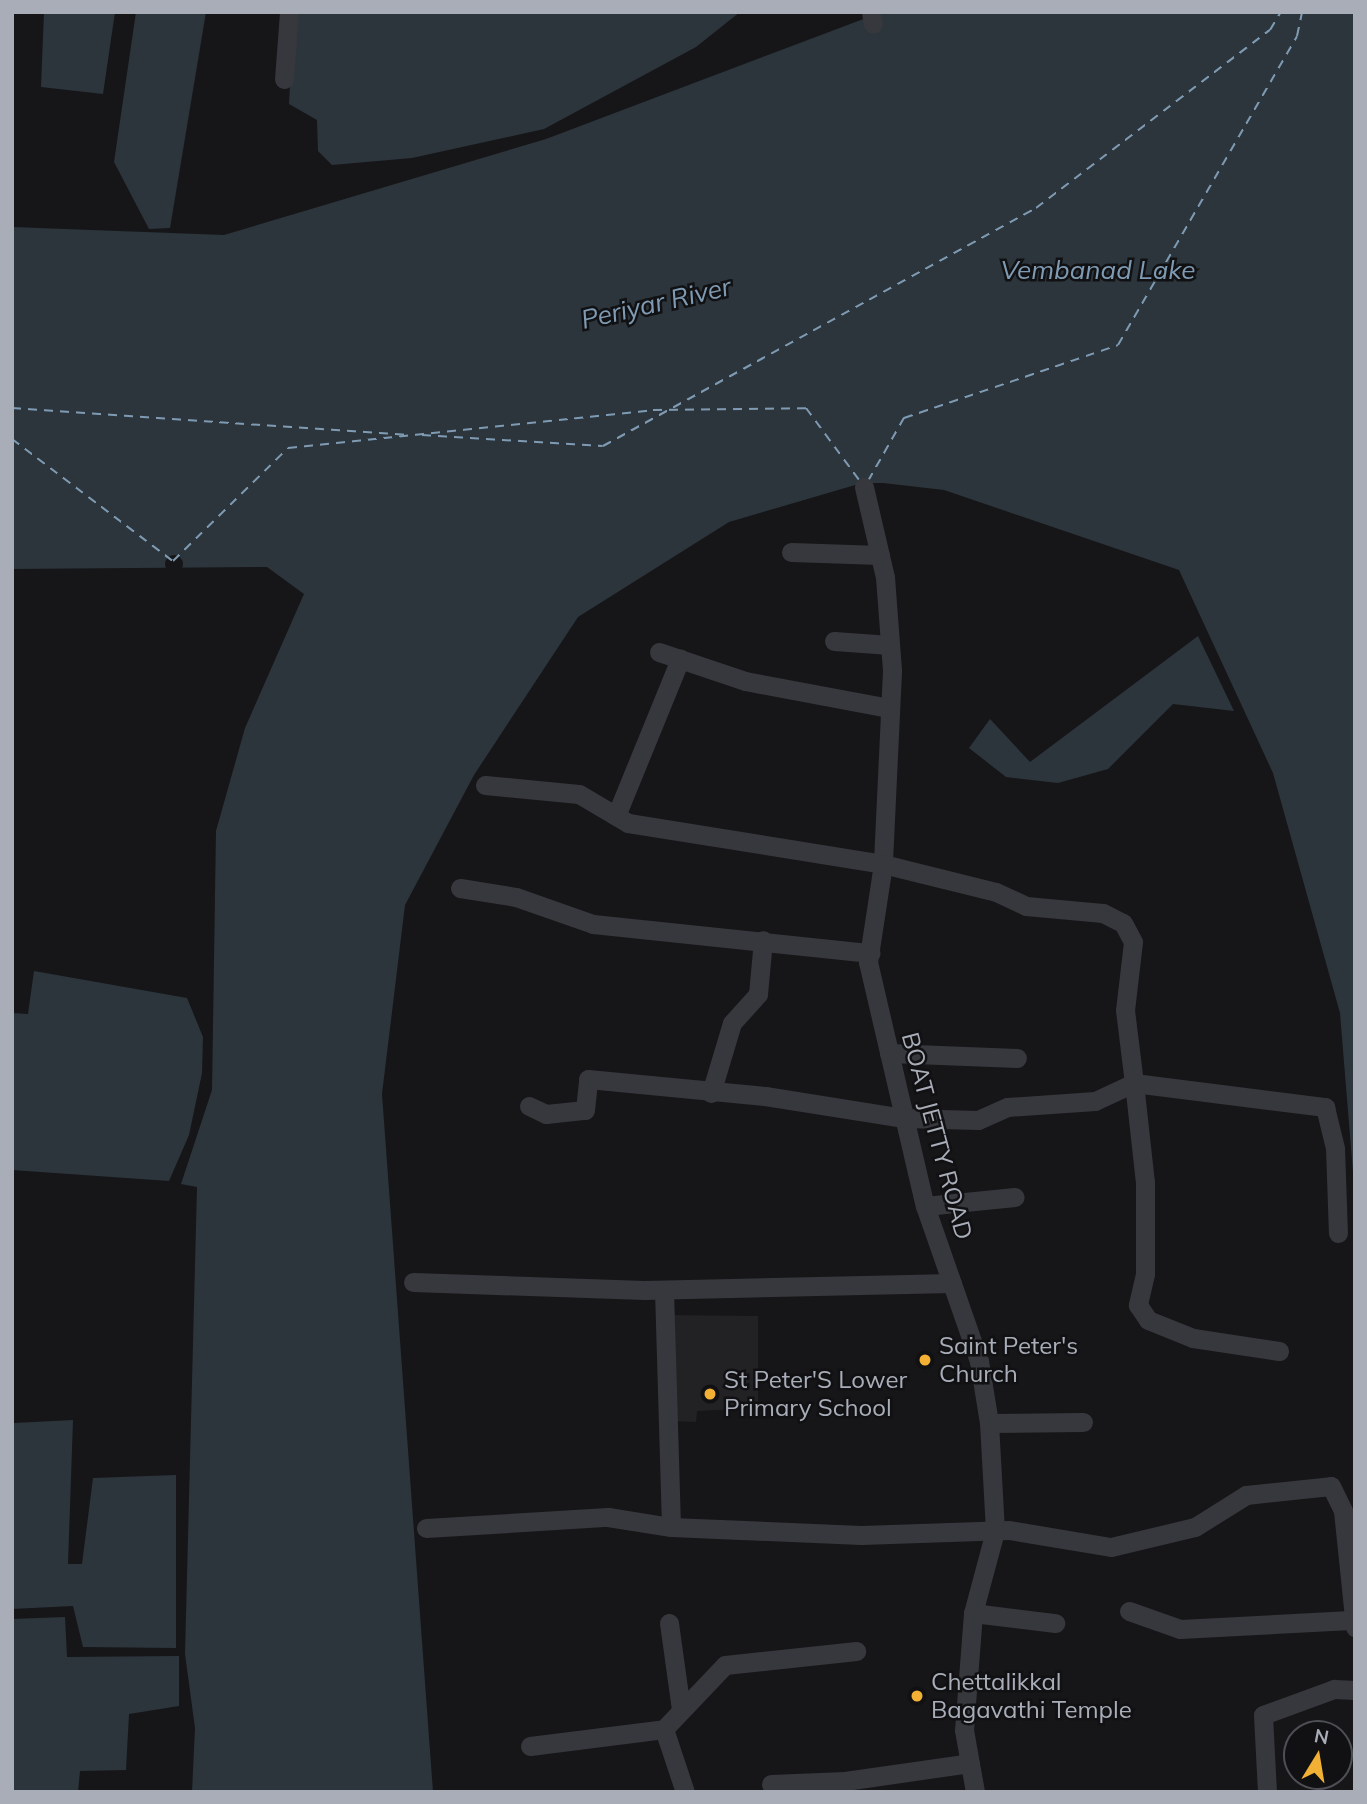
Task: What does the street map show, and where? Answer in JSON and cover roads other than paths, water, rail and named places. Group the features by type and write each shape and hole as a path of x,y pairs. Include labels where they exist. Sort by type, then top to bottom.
{"street":[{"path":"284,79 289,12"},
{"name":"BOAT JETTY ROAD","path":"864,487 880,555 890,645 883,864 870,954 889,1053 925,1206 979,1361 989,1423 995,1531 973,1613 964,1730 975,1792"},
{"path":"791,552 880,555"},
{"path":"834,641 890,645"},
{"path":"659,652 745,681 889,708"},
{"path":"616,816 680,659"},
{"path":"485,785 579,794 616,816 717,842 883,864 996,891 1026,906 1103,913 1123,923 1133,942 1125,1010 1145,1182 1145,1274 1139,1305 1148,1320 1193,1338 1279,1351"},
{"path":"460,888 516,897 593,924 762,940 870,954"},
{"path":"710,1093 732,1023 758,993 762,940"},
{"path":"889,1053 1017,1058"},
{"path":"529,1106 547,1114 585,1110 588,1079 904,1118 978,1120 1018,1105 1094,1101 1134,1083 1325,1107 1335,1148 1338,1233"},
{"path":"925,1206 1015,1197"},
{"path":"413,1282 664,1290 952,1283"},
{"path":"664,1290 671,1527"},
{"path":"989,1423 1083,1422"},
{"path":"426,1528 608,1517 671,1527 861,1535 995,1531 1111,1548 1195,1527 1246,1495 1331,1486 1343,1511 1353,1623 1180,1629 1129,1611"},
{"path":"973,1613 1055,1623"},
{"path":"669,1623 681,1709"},
{"path":"530,1745 664,1729 725,1665 856,1651"},
{"path":"1267,1792 1263,1715 1334,1689 1355,1690"},
{"path":"664,1729 684,1792"},
{"path":"771,1784 845,1781 970,1762"}],"water":[{"path":"44,12 115,12 103,94 41,87"},
{"path":"136,12 206,12 170,228 149,229 114,162"},
{"path":"294,12 740,12 696,47 544,129 412,158 332,165 318,151 317,120 289,104"},
{"name":"Vembanad Lake","path":"882,12 1355,12 1355,1197 1340,1013 1273,773 1179,570 944,490 883,483 862,483 729,522 578,617 474,775 405,905 382,1094 433,1792 192,1792 195,1728 185,1654 197,1187 181,1184 212,1090 216,831 245,728 304,594 267,567 12,569 12,227 224,235 546,139"},
{"path":"1198,636 1234,711 1173,704 1108,769 1058,783 1006,777 969,748 990,719 1030,762"},
{"path":"34,971 187,998 203,1037 202,1073 189,1135 169,1181 12,1170 12,1013 28,1014"},
{"path":"73,1420 68,1564 82,1564 93,1478 176,1475 176,1648 83,1647 73,1606 12,1609 14,1423"},
{"path":"65,1617 67,1657 179,1656 179,1706 129,1714 126,1770 80,1771 78,1792 12,1792 12,1619"}],"place":[{"name":"Saint Peter's Church","path":"925,1360"},
{"name":"St Peter'S Lower Primary School","path":"710,1394"},
{"name":"Chettalikkal Bagavathi Temple","path":"917,1696"}],"water label":[{"name":"Periyar River","path":"656,303"}]}
